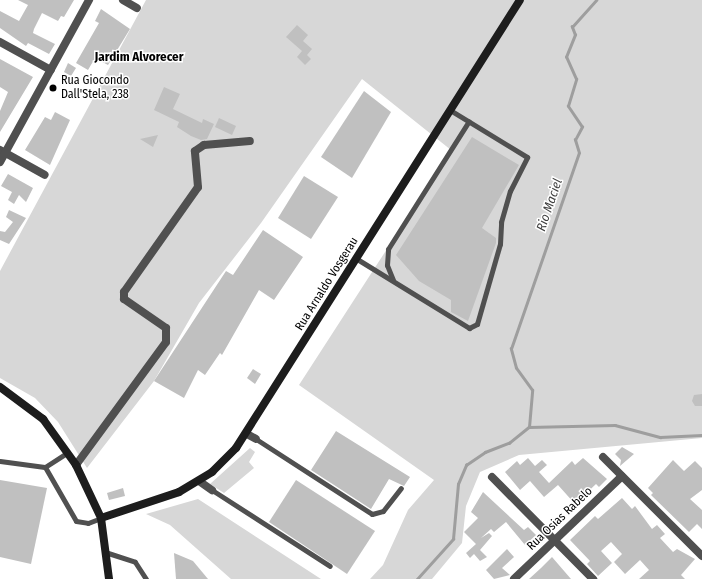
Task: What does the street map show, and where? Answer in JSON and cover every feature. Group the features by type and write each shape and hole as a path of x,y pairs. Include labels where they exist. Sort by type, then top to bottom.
{"street":[{"path":"0,162 3,152 51,70 89,0"},
{"path":"123,0 137,8"},
{"name":"Rua Arnaldo Vosgerau","path":"100,518 159,500 199,482 225,461 247,434 520,0"},
{"path":"0,42 51,70"},
{"path":"76,465 166,342 166,328 124,299 124,292 198,187 195,151 204,145 250,141"},
{"path":"3,152 46,175"},
{"path":"0,387 43,419 76,465 100,518 108,553 109,579"},
{"path":"247,434 256,439"},
{"path":"603,457 702,556"},
{"name":"Rua Osias Rabelo","path":"514,579 622,476"},
{"path":"492,477 593,579"},
{"path":"199,482 212,490"}],"lane":[{"path":"357,258 470,328 477,324 500,244 501,222 510,191 527,157 450,110"},
{"path":"392,280 387,265 388,249 469,122"},
{"path":"256,439 372,514 384,511 401,488"},
{"path":"0,461 46,467 68,452"},
{"path":"46,467 76,521 88,523 100,518"},
{"path":"212,490 330,566"},
{"path":"108,553 134,562 146,579"}],"shaded area":[{"path":"146,0 702,0 702,438 519,455 480,472 466,506 462,543 432,579 370,579 383,565 408,510 434,480 299,385 451,150 362,79 261,223 199,303 154,381 87,468 58,422 35,398 0,378 0,271"},
{"path":"250,448 255,452 249,462 254,468 224,493 210,484"},
{"path":"198,499 321,579 231,579 170,525 146,514"}],"building":[{"path":"18,0 74,0 64,17 61,16 58,21 42,13 34,29 33,33 55,44 49,54 28,43 26,46 0,28 0,11 19,21 28,5"},
{"path":"101,9 130,29 108,65 95,58 88,70 76,63 99,23 95,21"},
{"path":"297,25 308,35 303,41 312,49 307,55 311,59 305,65 297,57 302,51 286,37"},
{"path":"0,59 33,77 0,132 0,111 8,92 0,87"},
{"path":"68,63 76,68 71,76 64,72"},
{"path":"164,87 180,94 173,109 202,123 203,119 214,124 207,139 201,140 191,136 177,127 179,122 154,110"},
{"path":"364,91 391,112 352,178 321,157"},
{"path":"55,112 70,120 50,165 25,150 45,117 51,120"},
{"path":"219,118 236,126 232,135 215,127"},
{"path":"158,135 153,147 140,139"},
{"path":"472,137 519,165 482,228 496,238 496,243 468,321 451,312 451,300 419,281 396,255"},
{"path":"8,174 33,188 26,202 19,195 14,204 8,200 12,192 1,186"},
{"path":"304,176 338,197 311,239 278,218"},
{"path":"9,210 26,218 9,244 0,240 0,231 5,232 13,222 6,217"},
{"path":"263,230 303,257 274,300 259,290 222,355 220,353 205,375 198,370 184,398 154,381 226,271 233,275"},
{"path":"253,369 261,374 255,384 247,378"},
{"path":"702,394 702,406 695,406 692,401 694,395"},
{"path":"336,431 410,477 404,486 389,479 371,509 311,470"},
{"path":"622,447 634,454 620,466 621,460 615,454"},
{"path":"528,458 535,466 542,460 547,465 539,472 549,483 572,461 575,465 583,458 607,479 599,487 596,484 575,504 558,485 544,497 530,481 520,490 505,472 517,461 520,465"},
{"path":"673,460 684,471 695,461 702,468 702,490 690,499 702,510 702,529 697,524 689,532 651,495 653,493 648,488"},
{"path":"0,480 47,488 31,564 0,557"},
{"path":"296,480 375,531 347,574 269,522"},
{"path":"123,488 125,496 109,500 107,493"},
{"path":"483,492 524,530 528,527 536,535 525,545 506,522 494,532 491,529 481,538 489,533 492,536 480,550 487,557 480,561 474,554 470,558 466,553 476,544 464,532 478,518 471,512"},
{"path":"622,498 632,509 635,506 652,529 657,525 665,534 660,538 673,552 677,549 695,559 681,575 685,579 639,579 649,570 640,560 625,574 614,562 622,554 611,542 601,551 612,563 598,576 587,564 590,561 570,540 595,516 598,519"},
{"path":"507,549 514,557 502,568 510,575 494,579 486,570"},
{"path":"174,553 193,561 208,579 176,579"},
{"path":"552,557 571,579 529,579 541,568"}],"waterway":[{"name":"Rio Maciel","path":"529,427 532,390 516,368 511,349 579,153 575,140 582,127 568,106 576,79 566,57 575,35 572,27 596,0"},
{"name":"Rio Maciel","path":"417,579 453,539 458,484 466,465 485,452 509,443 529,427 615,425 660,437 702,435"}],"place":[{"name":"Rua Giocondo Dall'Stela, 238","path":"53,88"}],"district":[{"name":"Jardim Alvorecer","path":"139,57"}]}
